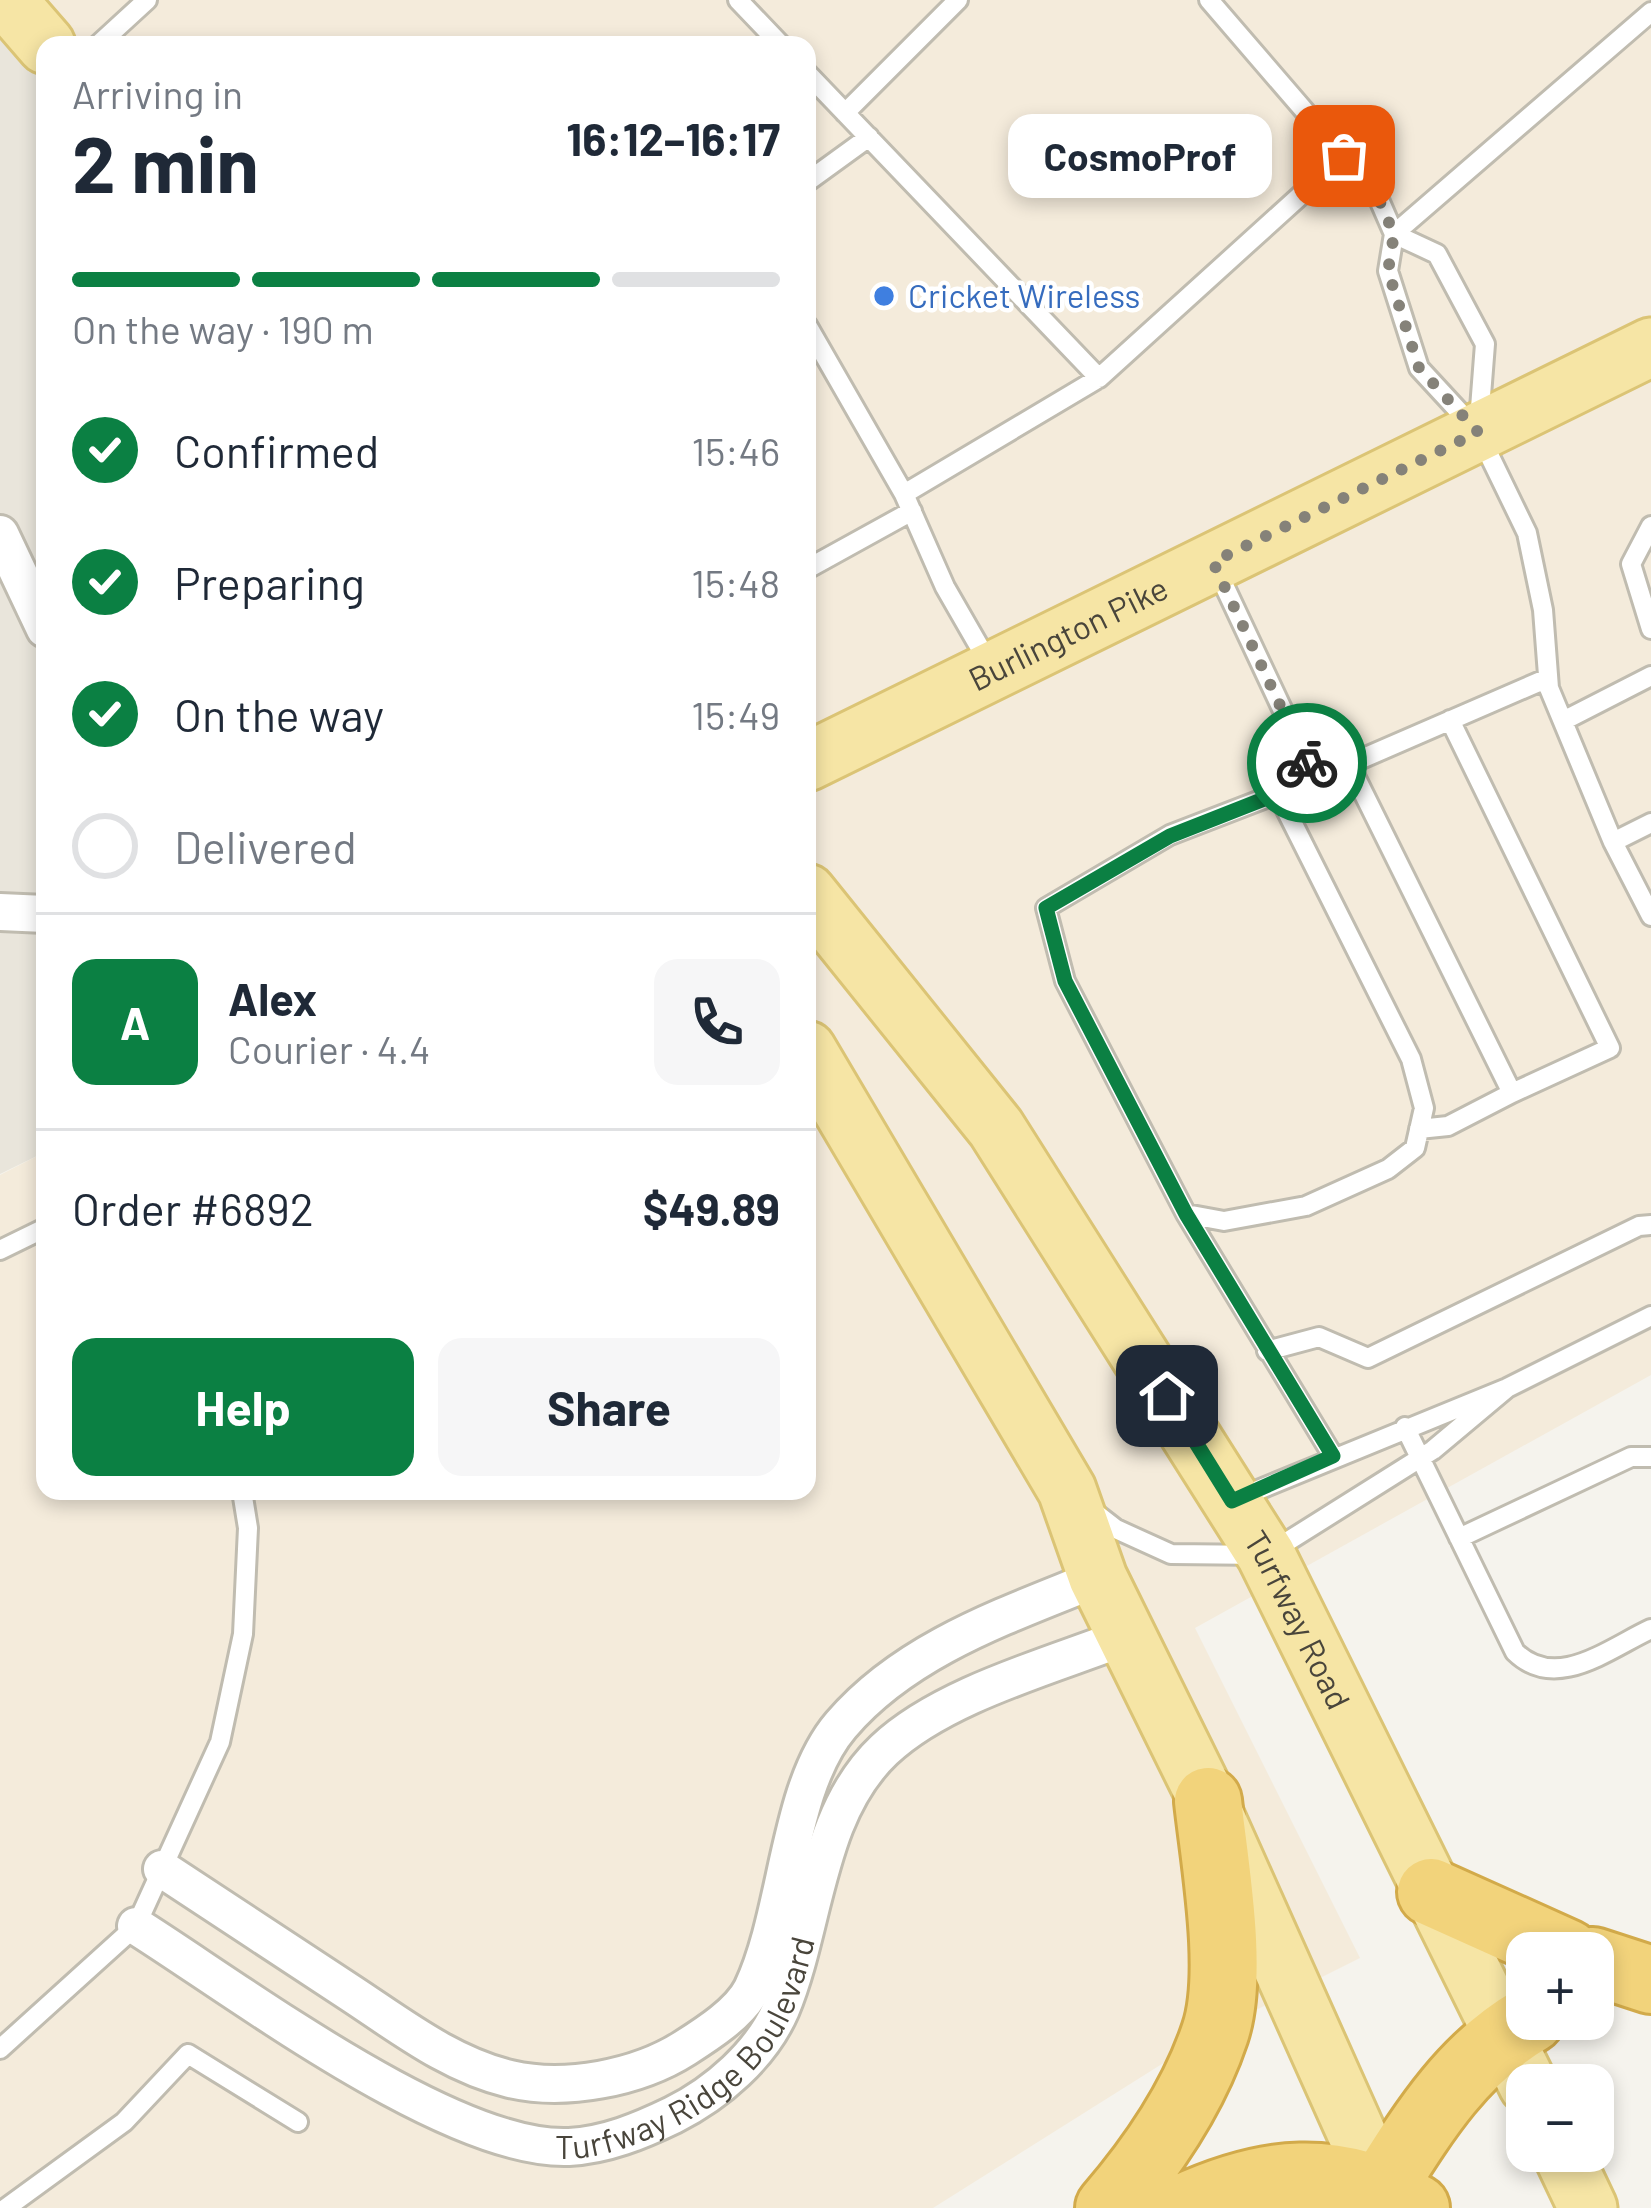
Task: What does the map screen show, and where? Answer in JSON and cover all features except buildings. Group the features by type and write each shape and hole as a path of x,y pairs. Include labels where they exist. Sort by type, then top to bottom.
{"highway":[{"path":"1109,2208 1180,2108 1216,2030 1222,1932 1208,1802"},
{"path":"1431,1892 1520,1932"},
{"path":"1614,1969 1651,1982"},
{"path":"1614,1990 1651,1982"},
{"path":"1183,2208 1237,2183 1331,2175 1396,2201 1450,2087 1520,2046"}],"main road":[{"path":"7,0 38,36"},
{"name":"Burlington Pike","path":"816,758 1651,347"},
{"name":"Turfway Road","path":"816,904 996,1128 1266,1555 1431,1892 1520,2046"},
{"path":"816,1065 1067,1490 1098,1578 1130,1635 1396,2201"},
{"path":"1571,2172 1588,2208"}],"street":[{"path":"0,534 36,609"},
{"path":"0,912 36,914"},
{"name":"Turfway Ridge Boulevard","path":"162,1869 447,2057 512,2080 561,2082 619,2076 662,2063 707,2034 748,1996 773,1942 803,1801 839,1727 891,1679 952,1640 1098,1578"},
{"name":"Turfway Ridge Boulevard","path":"136,1926 439,2115 497,2137 568,2147 632,2135 693,2104 738,2069 772,2030 795,1975 838,1814 885,1748 929,1716 1130,1635"}],"lane":[{"path":"108,36 147,0"},
{"path":"738,0 772,36"},
{"path":"844,112 958,0"},
{"path":"1209,0 1377,195 1394,234 1388,271 1419,368 1478,432 1527,533 1543,610 1548,678 1613,842 1651,916"},
{"path":"1394,234 1651,12"},
{"path":"816,82 1099,379"},
{"path":"816,175 869,137"},
{"path":"816,563 1099,379 1344,156"},
{"path":"1394,234 1437,254 1484,344 1478,432"},
{"path":"816,341 908,502 945,587 993,671"},
{"path":"1651,526 1631,564 1651,628"},
{"path":"1213,562 1315,779"},
{"path":"1563,722 1651,676"},
{"path":"1333,1456 1186,1214 1065,981 1046,908 1170,836 1548,678"},
{"path":"1419,1129 1448,1126 1610,1048 1450,720"},
{"path":"1349,764 1512,1094"},
{"path":"1186,1214 1224,1221 1306,1206 1388,1169 1414,1148 1424,1108 1411,1059 1278,794"},
{"path":"1613,842 1651,823"},
{"path":"1268,1352 1319,1337 1368,1358 1639,1226 1651,1225"},
{"path":"0,1250 36,1232"},
{"path":"1232,1501 1507,1388 1651,1316"},
{"path":"1067,1490 1116,1529 1171,1554 1266,1555 1420,1458 1507,1388"},
{"path":"1406,1427 1515,1652 1528,1665 1559,1673 1651,1629"},
{"path":"1459,1538 1631,1456 1651,1457"},
{"path":"0,2050 136,1926 220,1742 243,1634 248,1528 243,1500"},
{"path":"6,2208 124,2122 188,2054 298,2122"}],"shaded area":[{"path":"0,0 36,36 36,1156 0,1174"},
{"path":"7,0 1651,0 1651,1375 1195,1628 1360,1958 1216,2030 933,2208 0,2208 0,1175 36,1157 36,1500 816,1500 816,36 38,36"}],"way so far":[{"path":"1307,763 1213,562 1478,432 1419,368 1388,271 1394,234 1377,195 1344,156"}],"place":[{"name":"CosmoProf","path":"1344,156"},
{"name":"Cricket Wireless","path":"884,296"}],"route":[{"path":"1167,1396 1232,1501 1333,1456 1186,1214 1065,981 1046,908 1170,836 1315,779 1307,763"}]}
